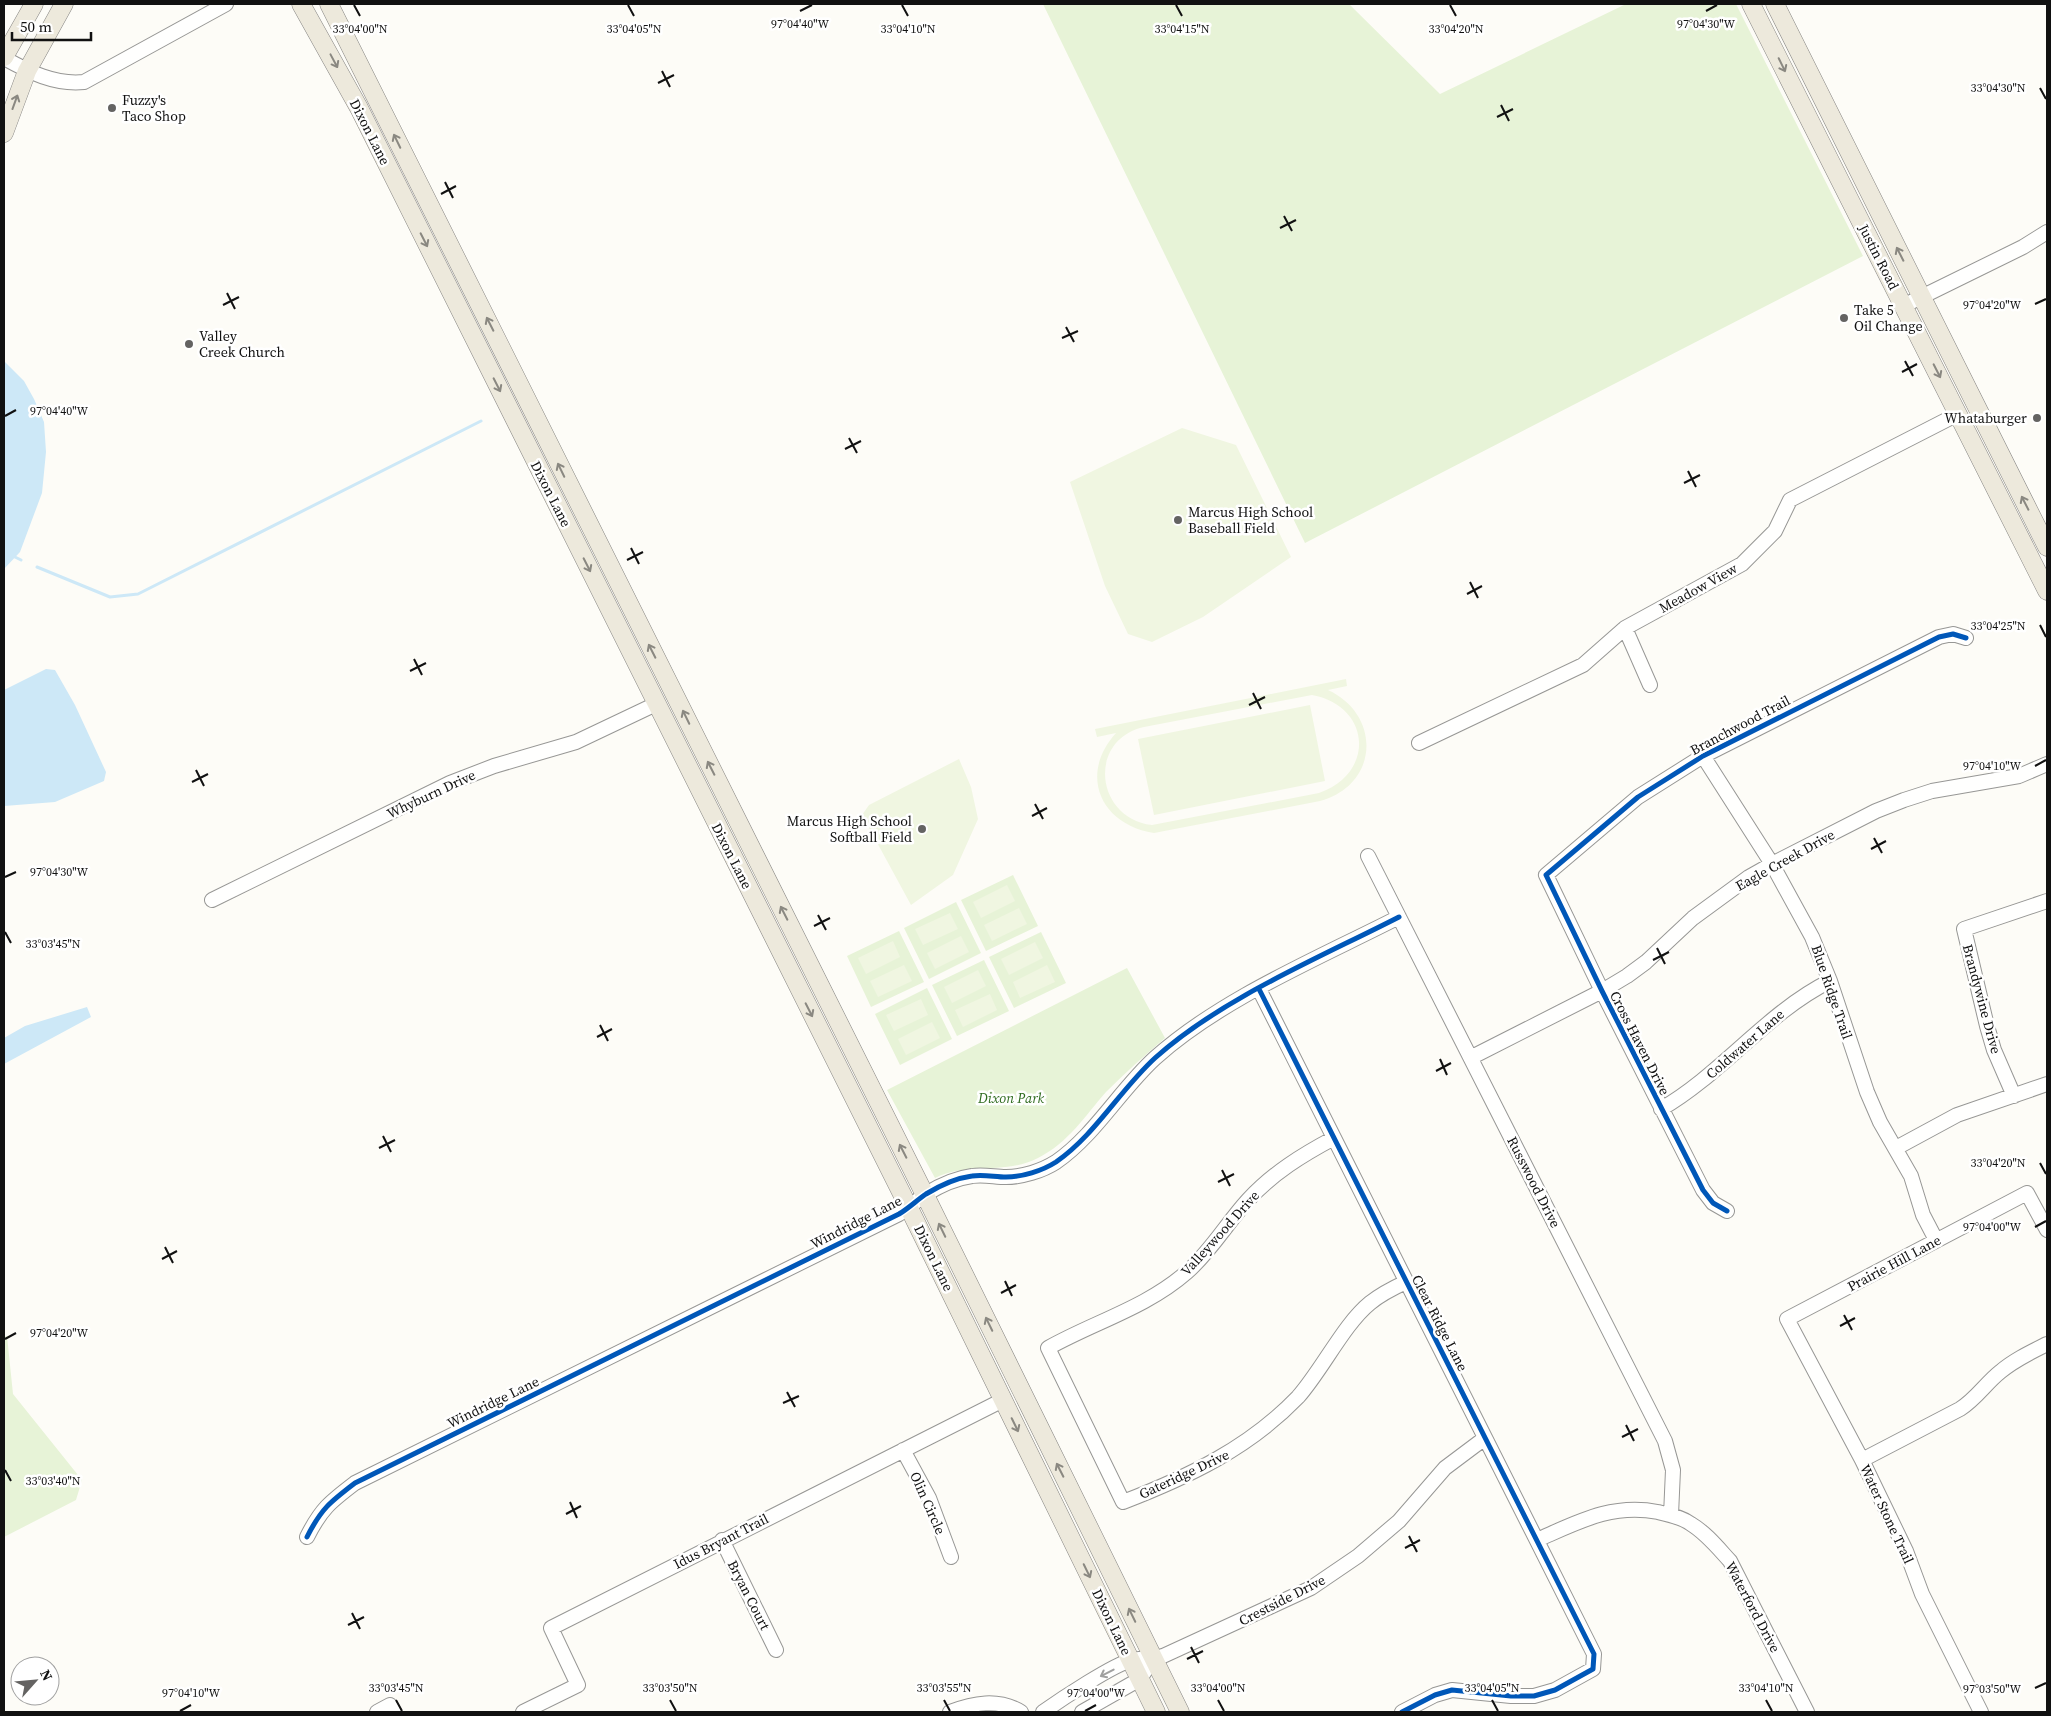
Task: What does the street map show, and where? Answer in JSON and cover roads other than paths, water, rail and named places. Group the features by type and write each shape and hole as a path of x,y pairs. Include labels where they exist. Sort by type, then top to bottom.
{"main road":[{"path":"4,58 34,4"},
{"path":"4,134 27,71 64,4"},
{"name":"Dixon Lane","path":"301,4 346,84 909,1208 1156,1712"},
{"name":"Dixon Lane","path":"329,4 498,340 582,514 925,1195 1180,1712"},
{"name":"Justin Road","path":"1751,4 2047,591"},
{"name":"Justin Road","path":"1775,4 2047,547"},
{"path":"402,196 419,185"},
{"path":"565,522 582,514"}],"street":[{"path":"4,58 27,71 66,84 84,82 226,4"},
{"path":"1904,306 2008,255 2047,232"},
{"name":"Meadow View","path":"1420,743 1583,665 1625,628 1742,564 1776,531 1790,500 1958,414"},
{"path":"1625,628 1650,685"},
{"name":"Branchwood Trail","path":"1546,875 1638,797 1703,756 1939,637 1954,634 1966,638"},
{"name":"Whyburn Drive","path":"212,900 450,783 494,766 576,742 656,704"},
{"name":"Blue Ridge Trail","path":"1703,756 1772,864 1812,937 1830,981 1867,1092 1880,1122 1911,1176 1923,1215 1936,1240"},
{"name":"Eagle Creek Drive","path":"1472,1057 1602,991 1646,962 1707,907 1749,877 1876,811 1932,790 2019,776 2047,764"},
{"name":"Russwood Drive","path":"1368,856 1472,1057 1665,1441 1673,1470 1671,1515"},
{"name":"Cross Haven Drive","path":"1546,875 1602,991 1703,1190 1713,1203 1727,1211"},
{"name":"Brandywine Drive","path":"2014,1096 1994,1050 1964,929 2047,900"},
{"name":"Windridge Lane","path":"307,1537 318,1515 332,1500 354,1483 909,1208 925,1195 972,1176 1008,1177 1039,1170 1055,1162 1095,1125 1121,1093 1155,1058 1186,1034 1227,1006 1400,917"},
{"name":"Coldwater Lane","path":"1661,1109 1695,1087 1808,992 1830,981"},
{"name":"Clear Ridge Lane","path":"1259,989 1594,1654 1593,1669 1555,1690 1534,1696 1511,1696 1452,1690 1435,1695 1406,1711"},
{"path":"1896,1148 1957,1114 2047,1084"},
{"name":"Valleywood Drive","path":"1048,1348 1101,1321 1137,1306 1164,1290 1188,1271 1208,1250 1248,1200 1267,1180 1288,1164 1334,1138"},
{"name":"Prairie Hill Lane","path":"1787,1319 2027,1193 2047,1230"},
{"name":"Gateridge Drive","path":"1048,1348 1123,1502 1204,1468 1254,1436 1299,1396 1368,1304 1386,1291 1406,1282"},
{"name":"Water Stone Trail","path":"1787,1319 1862,1460 1906,1551 1922,1594 1981,1712"},
{"path":"1862,1460 1960,1409 1970,1402 1999,1372 2047,1344"},
{"name":"Idus Bryant Trail","path":"523,1712 578,1685 551,1628 722,1540 1003,1400"},
{"name":"Crestside Drive","path":"1153,1659 1312,1588 1358,1556 1399,1522 1445,1468 1485,1438"},
{"name":"Olin Circle","path":"903,1450 929,1498 951,1557"},
{"name":"Waterford Drive","path":"1536,1540 1583,1520 1615,1510 1640,1509 1671,1515 1691,1523 1712,1541 1730,1561 1807,1712"},
{"name":"Bryan Court","path":"722,1540 776,1650"},
{"path":"1044,1712 1098,1677 1131,1660 1153,1659"},
{"path":"1082,1712 1140,1679 1153,1659"},
{"path":"950,1712 990,1702 1021,1712"},
{"path":"377,1712 390,1706 394,1712"}],"water":[{"path":"4,361 24,381 34,399 44,422 46,452 42,493 20,552 4,569"},
{"path":"46,669 55,670 75,705 106,772 104,781 55,802 4,806 4,690"},
{"path":"87,1007 91,1017 4,1064 4,1038 25,1026"}],"waterway":[{"path":"37,567 110,597 138,594 481,421"},
{"path":"15,557 21,560"}],"place":[{"name":"Fuzzy's Taco Shop","path":"112,108"},
{"name":"Take 5 Oil Change","path":"1844,318"},
{"name":"Valley Creek Church","path":"189,344"},
{"name":"Whataburger","path":"2037,418"},
{"name":"Marcus High School Baseball Field","path":"1178,520"},
{"name":"Marcus High School Softball Field","path":"922,829"}],"park label":[{"name":"Dixon Park","path":"1011,1098"}]}
